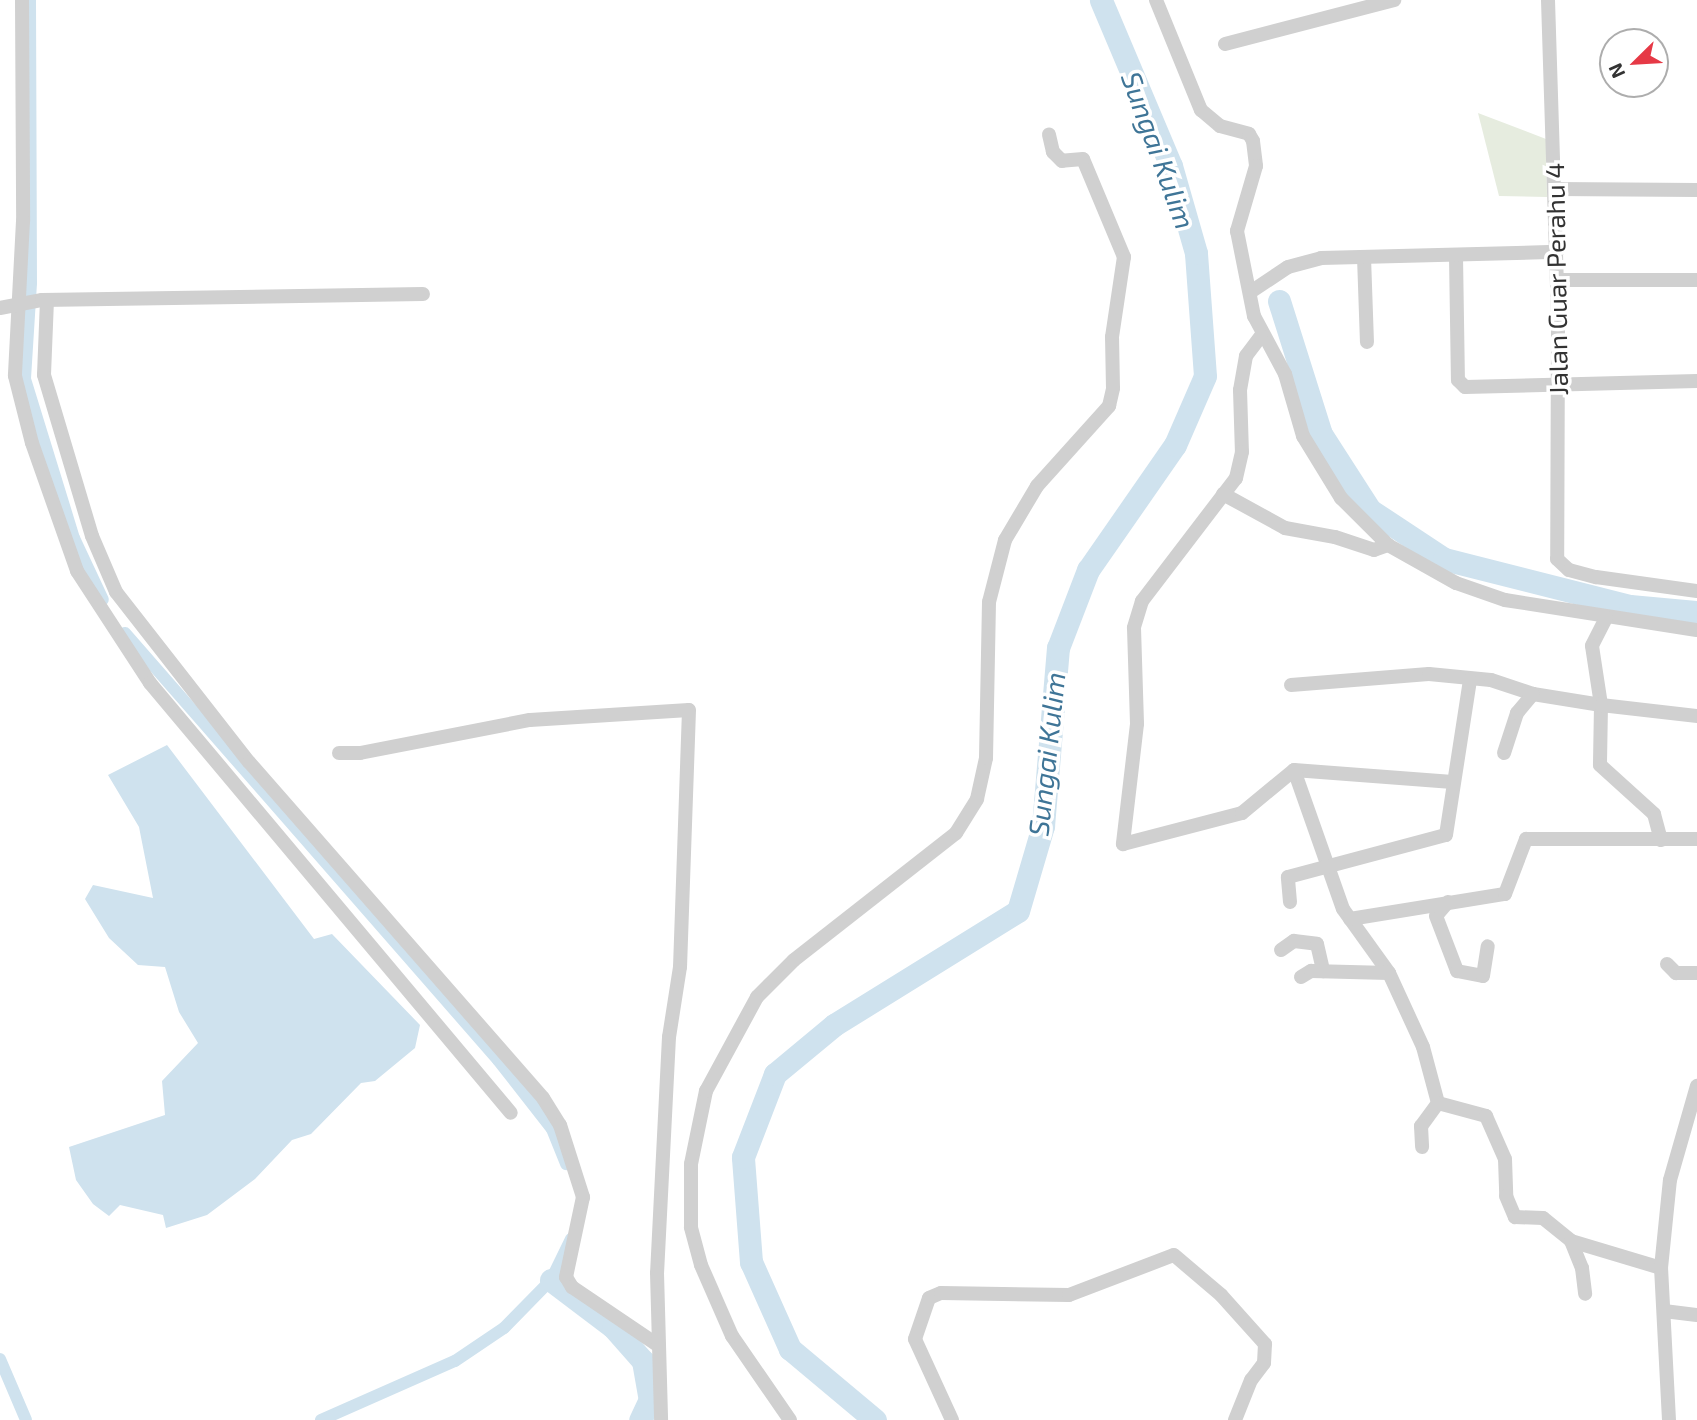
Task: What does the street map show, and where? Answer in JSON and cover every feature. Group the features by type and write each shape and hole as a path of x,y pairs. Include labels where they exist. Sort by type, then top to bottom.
{"street":[{"path":"22,0 24,169 19,390 72,558 94,602 150,683 511,1113"},
{"path":"1156,0 1201,110 1220,126 1249,134 1253,141 1256,166 1237,231 1252,290 1254,316 1262,336 1285,374 1303,436 1318,464 1364,526 1388,545 1456,583 1505,600 1606,618 1697,630"},
{"path":"1225,44 1394,0"},
{"name":"Jalan Guar Perahu 4","path":"1548,0 1557,252 1557,559 1570,570 1596,577 1697,591"},
{"path":"790,1420 732,1336 701,1265 691,1227 691,1164 706,1091 757,997 794,960 956,833 977,800 986,758 989,602 1006,540 1037,486 1109,406 1113,388 1112,337 1124,257 1083,159 1062,161 1053,152 1049,134"},
{"path":"1555,189 1697,190"},
{"path":"1252,290 1299,264 1321,258 1557,252"},
{"path":"1456,256 1458,380 1465,387 1697,381"},
{"path":"1364,257 1367,342"},
{"path":"1557,279 1697,280"},
{"path":"0,309 21,302 45,300 423,294"},
{"path":"45,300 44,375 92,536 116,592 249,762 543,1098 560,1125 583,1197 566,1277 572,1287 659,1346"},
{"path":"1262,336 1246,356 1240,390 1242,452 1236,478 1142,601 1134,628 1137,724 1123,844 1242,813 1294,770 1453,782"},
{"path":"1223,494 1285,528 1335,537 1374,550 1388,545"},
{"path":"1606,618 1592,646 1601,705 1600,765 1654,814 1661,840"},
{"path":"1291,685 1429,674 1491,680 1533,694 1601,705 1697,716"},
{"path":"1290,902 1288,877 1446,835 1470,680"},
{"path":"1504,753 1517,713 1533,694"},
{"path":"339,753 360,753 530,720 689,710 680,967 669,1037 661,1182 661,1420"},
{"path":"1294,770 1326,869 1350,919 1389,973 1423,1047 1438,1103"},
{"path":"1350,919 1505,894 1526,839 1697,839"},
{"path":"1448,902 1436,916 1457,971 1483,976 1488,946"},
{"path":"1281,950 1294,942 1317,944 1324,971"},
{"path":"1667,964 1676,974 1697,973"},
{"path":"1301,977 1311,971 1389,973"},
{"path":"1670,1420 1661,1268 1670,1180 1697,1086"},
{"path":"1422,1147 1420,1126 1438,1103"},
{"path":"1438,1103 1486,1116 1505,1160 1506,1196 1515,1217 1543,1218 1571,1241 1661,1268"},
{"path":"1571,1241 1582,1268 1585,1294"},
{"path":"952,1420 915,1339 929,1298 941,1293 1069,1295 1174,1255 1221,1295 1265,1344 1264,1363 1251,1380 1236,1420"},
{"path":"1664,1311 1697,1315"}],"shaded area":[{"path":"1478,113 1546,139 1547,197 1499,196"}],"water":[{"path":"167,745 314,939 332,934 420,1025 415,1048 375,1081 361,1083 311,1134 292,1140 255,1179 207,1215 166,1228 163,1215 120,1205 109,1216 93,1204 76,1180 69,1147 165,1115 162,1081 198,1043 179,1012 165,967 138,965 109,938 85,899 93,885 153,898 139,827 108,775"}],"waterway":[{"path":"30,0 31,283 25,379 74,538 103,600"},
{"name":"Sungai Kulim","path":"875,1420 790,1349 751,1262 743,1157 775,1074 834,1025 1018,911 1043,826 1058,648 1088,570 1175,445 1205,376 1196,253 1171,166 1101,0"},
{"path":"1279,301 1321,434 1370,510 1444,559 1630,606 1697,612"},
{"path":"125,633 498,1060 552,1129 566,1164"},
{"path":"321,1420 455,1361 504,1328 551,1280 571,1239"},
{"path":"551,1280 613,1327 643,1361 650,1399 640,1420"},
{"path":"0,1359 26,1420"}]}
